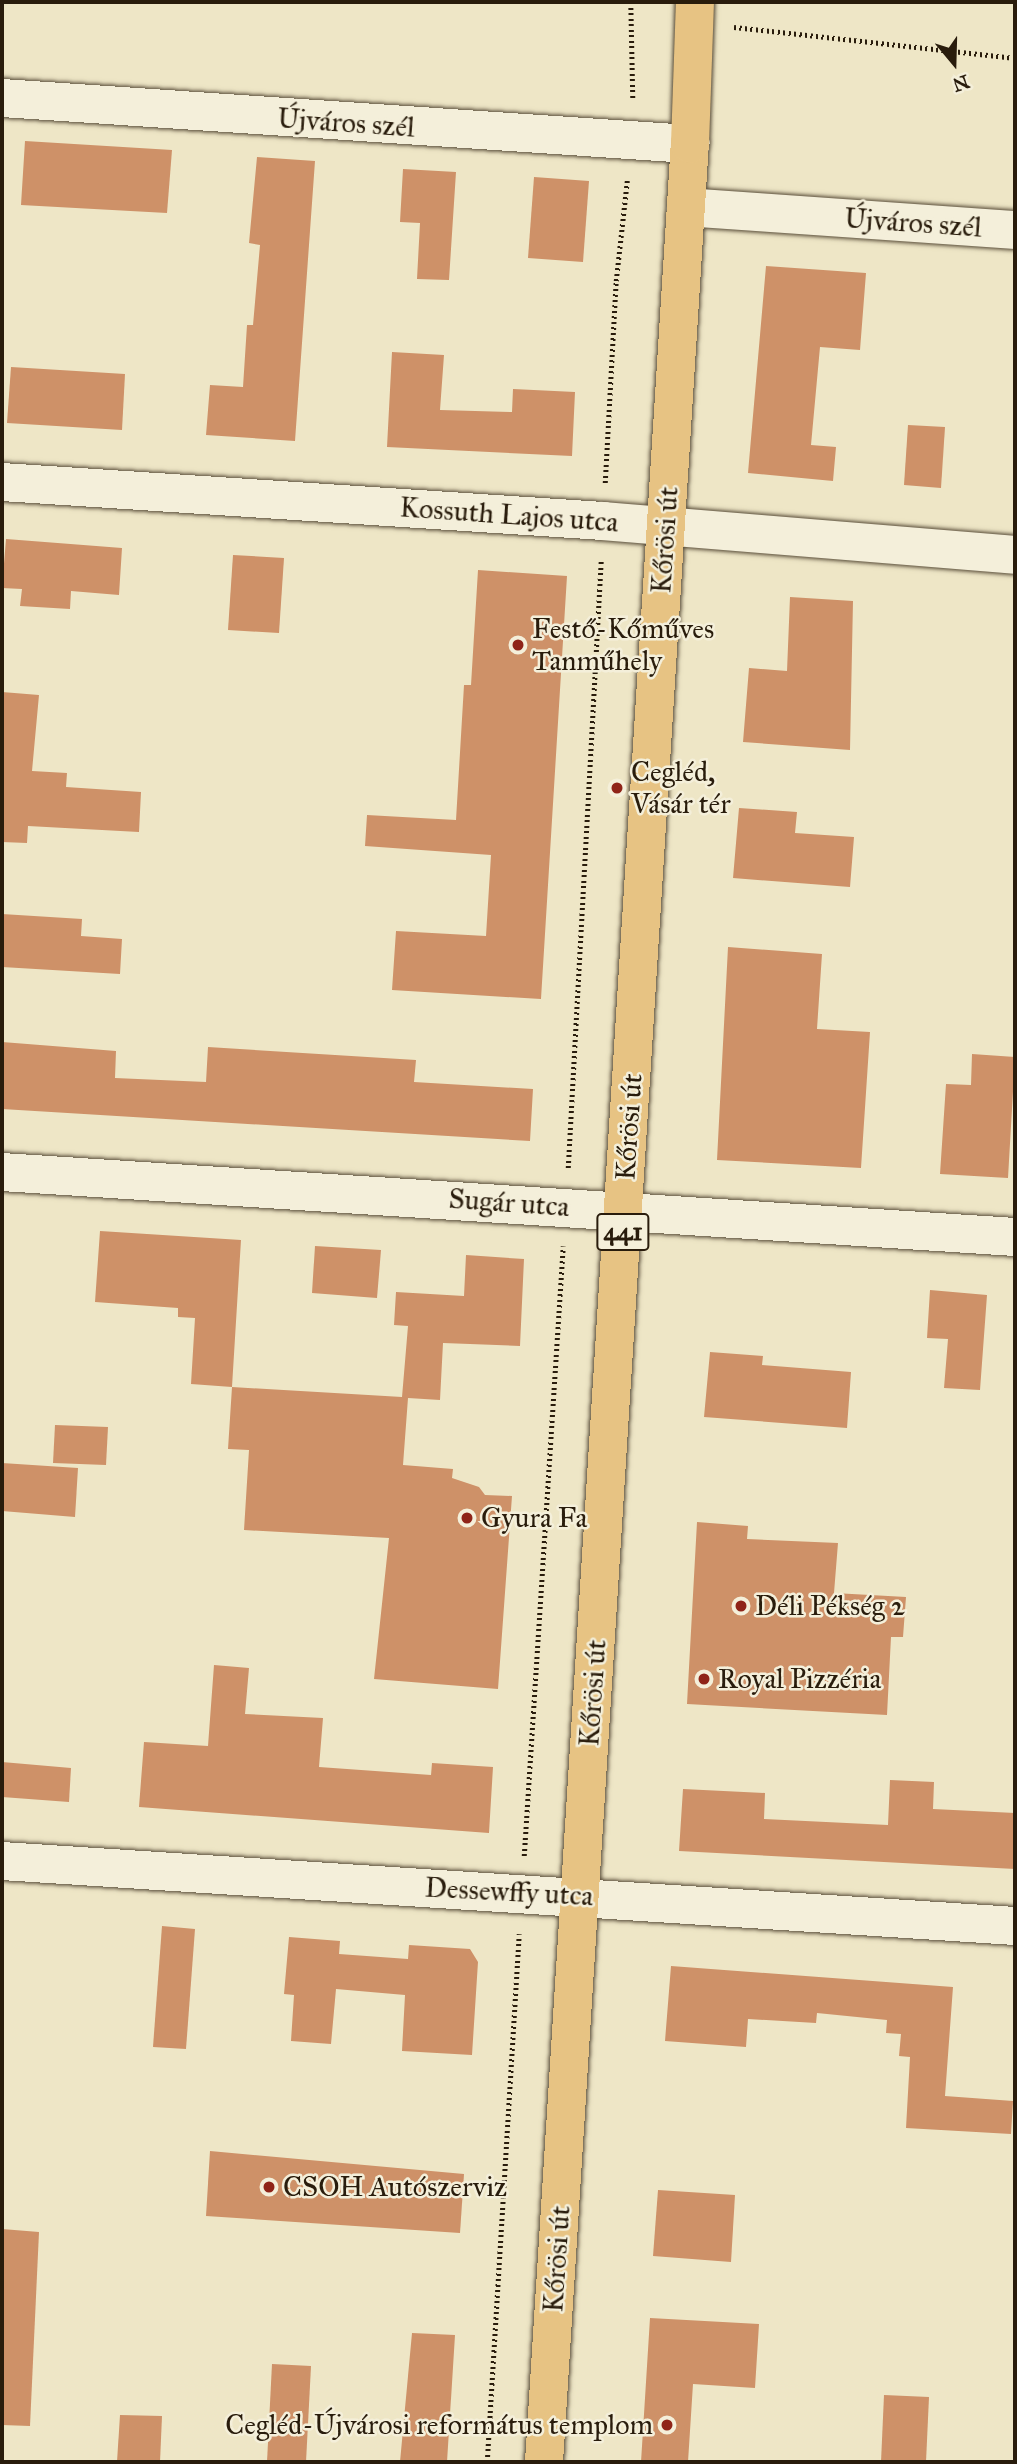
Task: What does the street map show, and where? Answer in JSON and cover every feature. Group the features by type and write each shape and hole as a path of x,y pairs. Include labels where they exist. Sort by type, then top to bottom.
{"main road":[{"name":"Kőrösi út","path":"544,2462 690,144 695,12"}],"street":[{"name":"Újváros szél","path":"2,98 690,144"},
{"name":"Újváros szél","path":"686,207 1015,230"},
{"name":"Kossuth Lajos utca","path":"2,482 666,526 1015,555"},
{"name":"Sugár utca","path":"2,1172 1015,1237"},
{"name":"Dessewffy utca","path":"2,1861 1015,1926"}],"path":[{"path":"695,12 1015,58"}],"building":[{"path":"25,141 172,150 167,213 21,205"},
{"path":"257,157 315,161 295,441 206,435 210,385 243,387 247,325 253,325 260,245 249,243"},
{"path":"403,169 456,172 449,280 417,279 420,223 400,222"},
{"path":"534,177 589,181 583,262 528,258"},
{"path":"766,266 866,273 860,350 820,347 811,445 836,447 833,481 748,473"},
{"path":"392,352 444,355 440,410 512,412 513,389 575,392 572,456 387,447"},
{"path":"11,367 125,374 122,430 7,423"},
{"path":"908,425 945,427 941,488 904,485"},
{"path":"6,539 122,548 119,595 71,591 70,609 20,606 22,589 2,588"},
{"path":"233,555 284,558 279,633 228,630"},
{"path":"478,570 567,576 541,999 392,990 396,931 486,936 491,855 365,846 367,815 456,820 464,685 471,685"},
{"path":"790,597 853,601 850,750 743,742 749,668 787,671"},
{"path":"2,692 39,695 32,771 67,773 66,787 141,792 139,832 28,826 27,843 2,842"},
{"path":"739,808 797,812 795,833 854,837 850,887 733,878"},
{"path":"2,914 82,919 81,936 122,939 120,974 2,967"},
{"path":"728,947 822,954 817,1029 870,1032 861,1168 717,1160"},
{"path":"2,1042 116,1051 115,1078 206,1082 208,1047 416,1060 414,1082 533,1089 530,1141 2,1109"},
{"path":"972,1054 1015,1057 1008,1178 940,1174 946,1084 971,1085"},
{"path":"100,1231 241,1240 232,1387 191,1384 195,1318 178,1317 178,1308 95,1302"},
{"path":"315,1246 381,1250 377,1298 312,1293"},
{"path":"466,1255 524,1259 520,1346 443,1343 440,1400 408,1398 403,1465 453,1469 452,1478 479,1487 485,1495 512,1496 498,1689 374,1679 389,1538 244,1530 249,1450 228,1449 232,1387 402,1397 408,1326 394,1325 396,1292 464,1296"},
{"path":"930,1290 987,1295 980,1390 944,1388 948,1339 927,1338"},
{"path":"710,1352 763,1356 762,1365 851,1372 847,1428 704,1417"},
{"path":"55,1425 108,1427 106,1465 53,1463"},
{"path":"2,1463 78,1468 75,1517 2,1511"},
{"path":"697,1522 748,1526 747,1539 838,1543 834,1593 906,1597 903,1637 891,1637 887,1715 687,1704"},
{"path":"214,1665 249,1668 245,1714 323,1718 319,1767 431,1775 432,1763 493,1767 489,1833 139,1807 144,1742 208,1746"},
{"path":"2,1762 71,1768 69,1802 2,1797"},
{"path":"890,1780 934,1782 933,1809 1015,1813 1015,1869 679,1851 683,1789 765,1793 764,1819 888,1825"},
{"path":"162,1926 195,1929 186,2049 153,2047"},
{"path":"289,1937 340,1941 339,1954 408,1959 409,1945 470,1949 478,1962 472,2055 402,2051 405,1995 336,1989 331,2044 291,2041 294,1995 284,1994"},
{"path":"671,1966 953,1987 945,2096 1013,2101 1011,2134 906,2128 910,2057 899,2056 901,2034 886,2033 887,2020 817,2013 816,2023 748,2019 746,2047 665,2041"},
{"path":"210,2151 464,2174 460,2233 206,2216"},
{"path":"658,2190 735,2195 731,2262 653,2256"},
{"path":"2,2229 39,2232 30,2426 2,2425"},
{"name":"Cegléd-Újvárosi református templom","path":"650,2318 759,2324 755,2388 693,2384 688,2462 641,2462"},
{"path":"412,2333 455,2335 447,2462 400,2462"},
{"path":"272,2364 311,2366 306,2462 267,2462"},
{"path":"884,2395 929,2397 926,2462 881,2462"},
{"path":"120,2415 162,2416 160,2462 117,2462"}],"place":[{"name":"Festő-Kőműves Tanműhely","path":"518,645"},
{"name":"Cegléd, Vásár tér","path":"617,788"},
{"name":"Gyura Fa","path":"467,1518"},
{"name":"Déli Pékség 2","path":"741,1606"},
{"name":"Royal Pizzéria","path":"704,1679"},
{"name":"CSOH Autószerviz","path":"269,2187"},
{"name":"Cegléd-Újvárosi református templom","path":"667,2425"}]}
